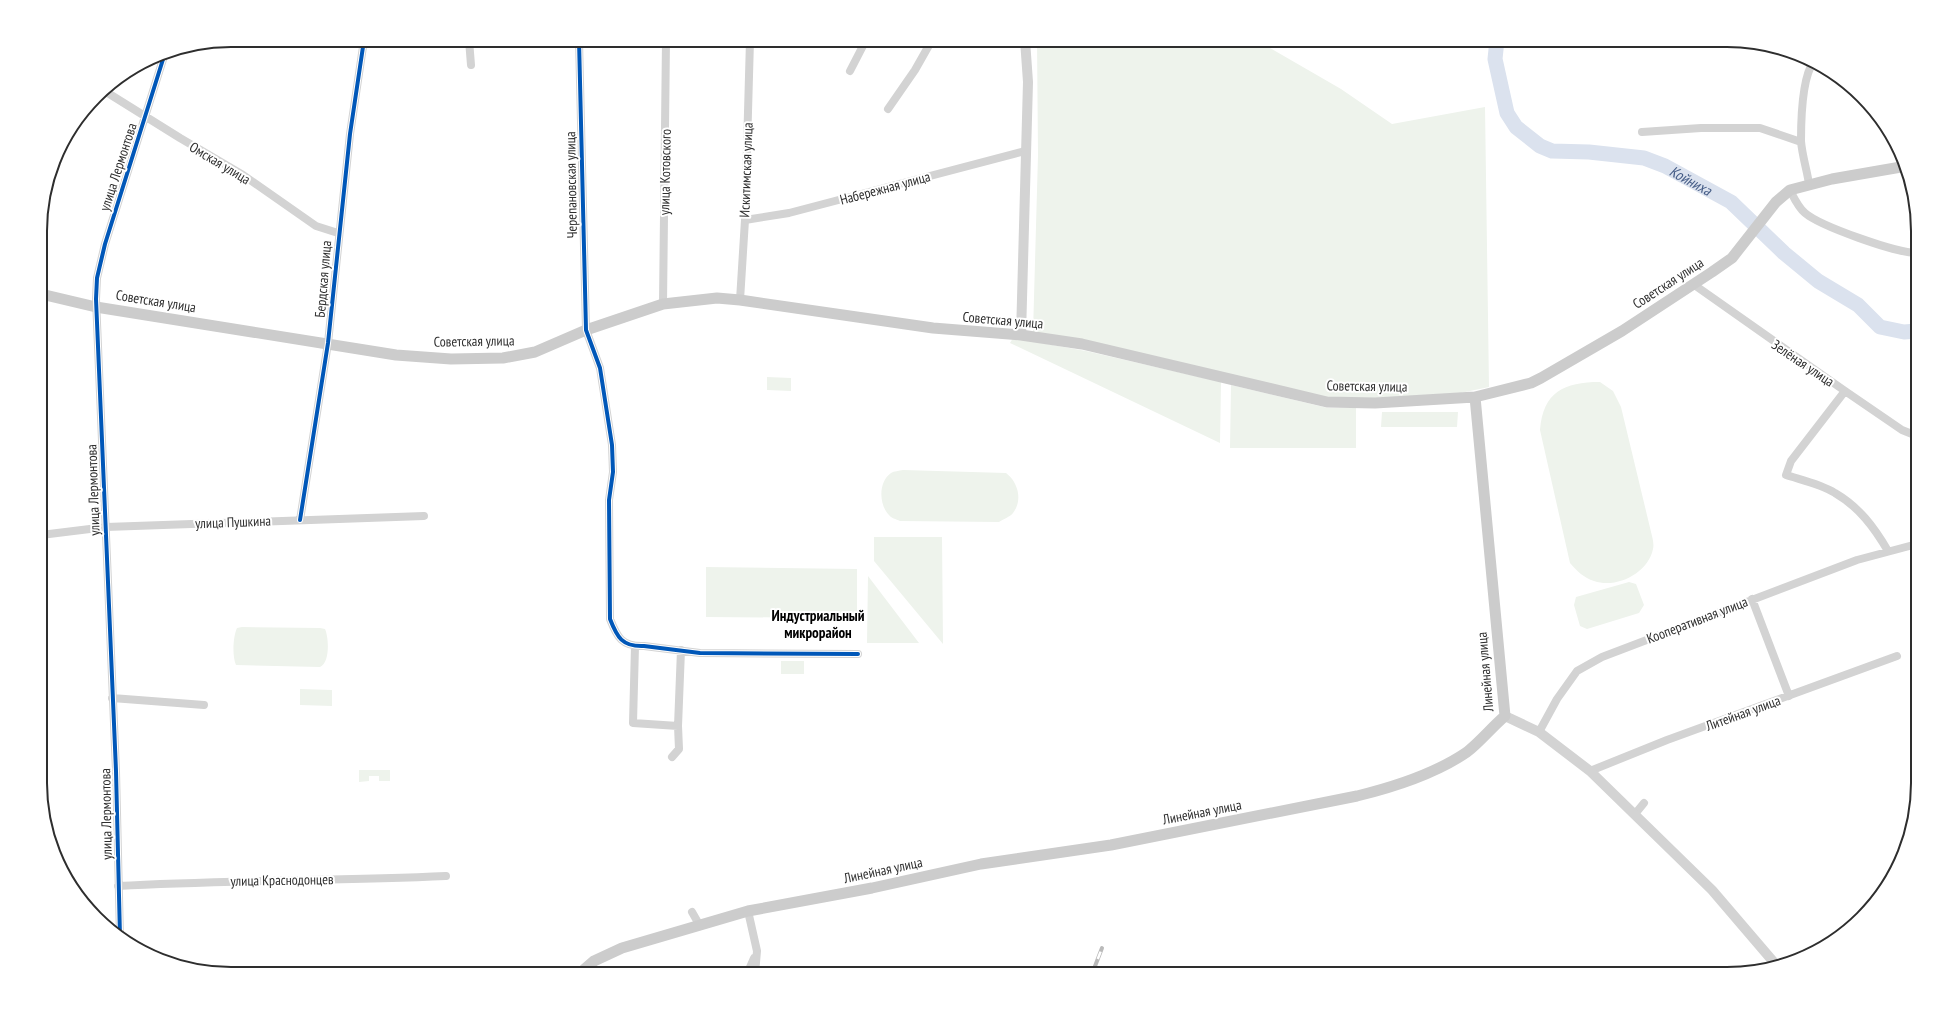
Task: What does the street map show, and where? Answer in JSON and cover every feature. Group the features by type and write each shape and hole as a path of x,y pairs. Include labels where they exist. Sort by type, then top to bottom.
{"main road":[{"name":"Советская улица","path":"47,295 96,307 396,354 451,359 503,358 535,352 586,330 663,304 702,299 740,300 944,329 1021,335 1082,344 1327,402 1375,403 1475,397 1536,380 1622,331 1732,258 1776,202 1790,190 1809,184 1899,167"},
{"name":"Линейная улица","path":"588,967 594,962 622,948 748,911 981,864 1111,845 1382,790 1449,763 1468,751 1504,716 1475,397"}],"street":[{"name":"Бердская улица","path":"300,520 328,343 338,233 350,134 363,47"},
{"path":"470,47 471,65"},
{"name":"Черепановская улица","path":"579,47 586,330 600,368 612,445 613,472 609,500 610,619 617,636 624,642 635,646"},
{"name":"улица Котовского","path":"663,304 666,47"},
{"name":"Искитимская улица","path":"740,300 745,220 750,47"},
{"path":"850,71 862,47"},
{"path":"888,109 915,70 928,47"},
{"path":"1021,335 1028,82 1026,47"},
{"name":"улица Лермонтова","path":"120,929 106,527 96,307 97,278 105,244 163,60"},
{"path":"1809,67 1804,97 1801,142 1809,184"},
{"name":"Омская улица","path":"109,94 243,175 316,226 338,233"},
{"path":"1642,132 1701,128 1760,128 1801,142"},
{"name":"Набережная улица","path":"745,220 789,213 1025,151"},
{"path":"1790,190 1794,201 1806,214 1852,237 1911,253"},
{"name":"Зелёная улица","path":"1693,284 1845,391 1902,430 1911,434"},
{"path":"1845,391 1791,461 1786,475 1834,492 1859,510 1876,530 1888,551"},
{"name":"улица Пушкина","path":"47,534 106,527 424,516"},
{"name":"Кооперативная улица","path":"1539,732 1557,699 1578,671 1602,657 1857,560 1911,545"},
{"path":"1752,599 1789,696"},
{"path":"678,726 633,723 635,646 700,653 858,654"},
{"path":"672,757 679,749 678,726 681,650"},
{"name":"Литейная улица","path":"1590,771 1667,740 1897,656"},
{"path":"112,698 204,705"},
{"path":"1504,716 1539,732 1590,771 1712,890 1773,961"},
{"path":"1635,814 1644,803"},
{"name":"улица Краснодонцев","path":"118,886 214,881 287,881 446,876"},
{"path":"748,911 757,951 756,967"},
{"path":"692,912 700,926"},
{"path":"751,967 757,951"}],"shaded area":[{"path":"1037,47 1268,47 1341,89 1392,124 1485,107 1489,387 1451,395 1330,400 1033,333 1038,155"},
{"path":"1013,338 1086,351 1221,382 1220,443 1010,343"},
{"path":"767,377 791,378 791,391 767,390"},
{"path":"1600,382 1613,391 1621,407 1653,544 1650,558 1638,572 1621,581 1612,583 1603,583 1590,580 1575,569 1570,563 1540,430 1542,417 1546,406 1551,398 1558,392 1566,387 1576,384"},
{"path":"1231,385 1328,408 1356,408 1356,448 1230,448"},
{"path":"1382,412 1458,412 1457,427 1381,427"},
{"path":"903,470 1006,473 1014,481 1016,486 1018,492 1018,503 1012,514 999,522 900,521 891,517 886,511 881,494 887,477 892,472"},
{"path":"874,537 942,537 943,644 874,561"},
{"path":"706,567 857,569 857,618 706,617"},
{"path":"868,576 919,643 867,643"},
{"path":"1629,582 1636,584 1644,605 1639,613 1587,629 1580,626 1574,605 1576,597"},
{"path":"237,628 325,629 328,644 326,661 320,667 236,665 234,652 235,636"},
{"path":"781,661 804,661 804,674 781,674"},
{"path":"300,689 332,690 332,706 300,705"},
{"path":"359,770 390,770 390,781 379,781 379,776 369,776 369,781 359,782"}],"waterway":[{"name":"Койниха","path":"1496,47 1495,59 1507,113 1516,127 1540,146 1552,151 1589,152 1644,158 1665,166 1731,202 1784,253 1818,281 1858,305 1880,327 1904,332 1911,331"}],"railway":[{"path":"1095,967 1102,948"}],"cycle path":[{"path":"300,520 328,343 350,134 363,47"},
{"path":"579,47 586,330 600,368 612,445 613,472 609,500 610,619 615,631 621,640 630,645 700,653 858,654"},
{"path":"120,930 116,771 96,299 97,278 105,244 163,60"}],"district":[{"name":"Индустриальный микрорайон","path":"818,624"}]}
